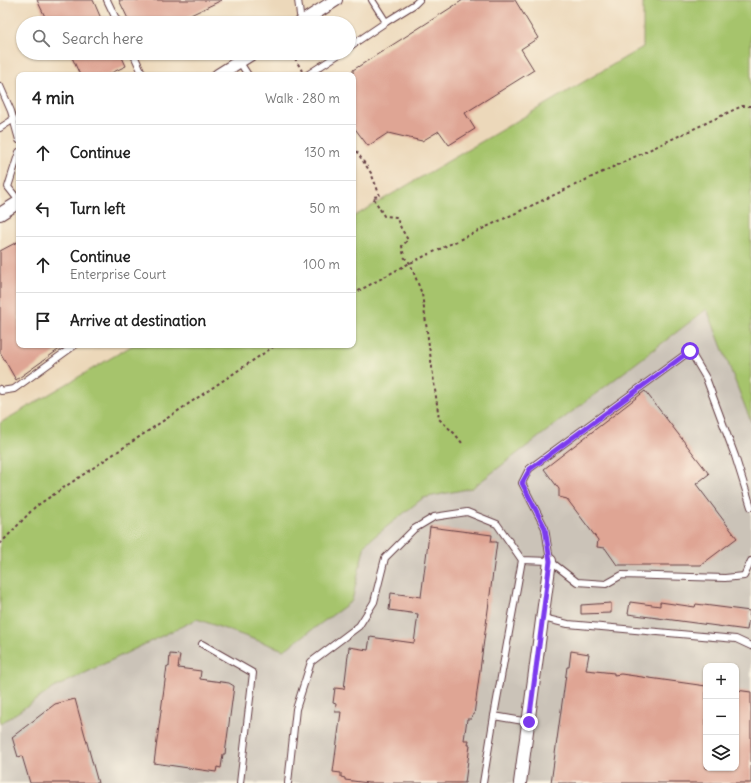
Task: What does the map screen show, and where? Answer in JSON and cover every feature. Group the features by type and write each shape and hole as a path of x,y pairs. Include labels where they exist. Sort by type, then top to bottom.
{"street":[{"path":"311,16 336,0"},
{"path":"222,72 239,61"},
{"path":"0,214 16,203"},
{"path":"520,783 550,561"}],"lane":[{"path":"107,0 115,16"},
{"path":"298,0 300,16"},
{"path":"372,0 386,22"},
{"path":"356,42 419,0"},
{"path":"136,60 142,72"},
{"path":"311,72 330,60"},
{"path":"239,61 246,72"},
{"path":"0,86 11,111 16,127"},
{"path":"0,128 14,119"},
{"path":"16,162 8,187 16,197"},
{"path":"0,389 1,391 14,389 71,348"},
{"path":"550,561 545,528 522,483 530,469 690,351 706,378 735,456 751,507"},
{"path":"288,783 296,709 311,662 359,626 374,602 385,558 414,529 434,517 467,512 497,524 522,560 483,783"},
{"path":"522,560 550,561 577,582 606,584 622,575 725,578 744,576 751,561"},
{"path":"543,618 568,624 736,639 751,646"},
{"path":"202,644 253,673 240,783"},
{"path":"494,716 529,722"}],"path":[{"path":"296,60 304,72"},
{"path":"356,292 410,263 742,106 751,106"},
{"path":"356,150 371,173 380,196 373,197 384,216 396,218 408,240 402,246 404,257 410,263 422,294 439,419 455,434 462,444"},
{"path":"0,544 35,507 272,348"}],"shaded area":[{"path":"0,0 643,0 643,47 356,215 356,72 16,72 16,348 128,348 0,423"},
{"path":"708,309 751,422 751,783 0,783 0,724 54,688 197,619 284,650 352,601 365,544 423,498 472,488"}],"green space":[{"path":"643,0 751,0 751,422 707,309 472,488 423,498 365,544 352,601 284,650 197,619 54,688 0,724 0,423 128,348 356,348 356,215 643,47"}],"building":[{"path":"37,0 93,0 100,16 45,16"},
{"path":"119,0 222,0 189,16 127,16"},
{"path":"463,0 515,0 538,38 521,49 534,70 465,113 475,129 449,145 439,131 422,141 388,133 368,146 356,130 356,72 353,72 353,70"},
{"path":"73,60 123,60 126,66 113,72 79,72"},
{"path":"16,243 16,348 61,348 16,380 0,352 0,251"},
{"path":"645,391 709,474 696,484 737,538 701,565 617,565 605,548 597,547 598,540 567,499 559,497 559,489 544,469"},
{"path":"430,527 492,535 491,542 497,542 474,715 472,715 471,719 467,719 464,740 469,740 468,745 470,745 465,783 368,783 345,780 345,778 341,777 341,773 333,772 341,712 335,712 336,704 333,703 335,688 344,689 349,647 368,650 370,637 414,643 418,614 389,610 391,593 421,597"},
{"path":"630,602 660,606 660,602 695,607 696,604 750,611 747,630 628,614"},
{"path":"611,603 611,613 581,614 581,605"},
{"path":"571,651 589,654 586,670 614,673 614,675 621,674 703,686 703,771 739,771 739,690 751,692 751,783 551,783 567,667 569,667"},
{"path":"170,654 180,655 178,668 201,671 200,679 229,683 234,686 225,754 223,754 221,768 217,767 216,772 154,763 167,666 169,667"},
{"path":"75,699 98,783 30,783 22,756 18,757 12,737 55,704"}],"route":[{"path":"529,722 550,561 545,528 522,483 530,469 690,351"}]}
